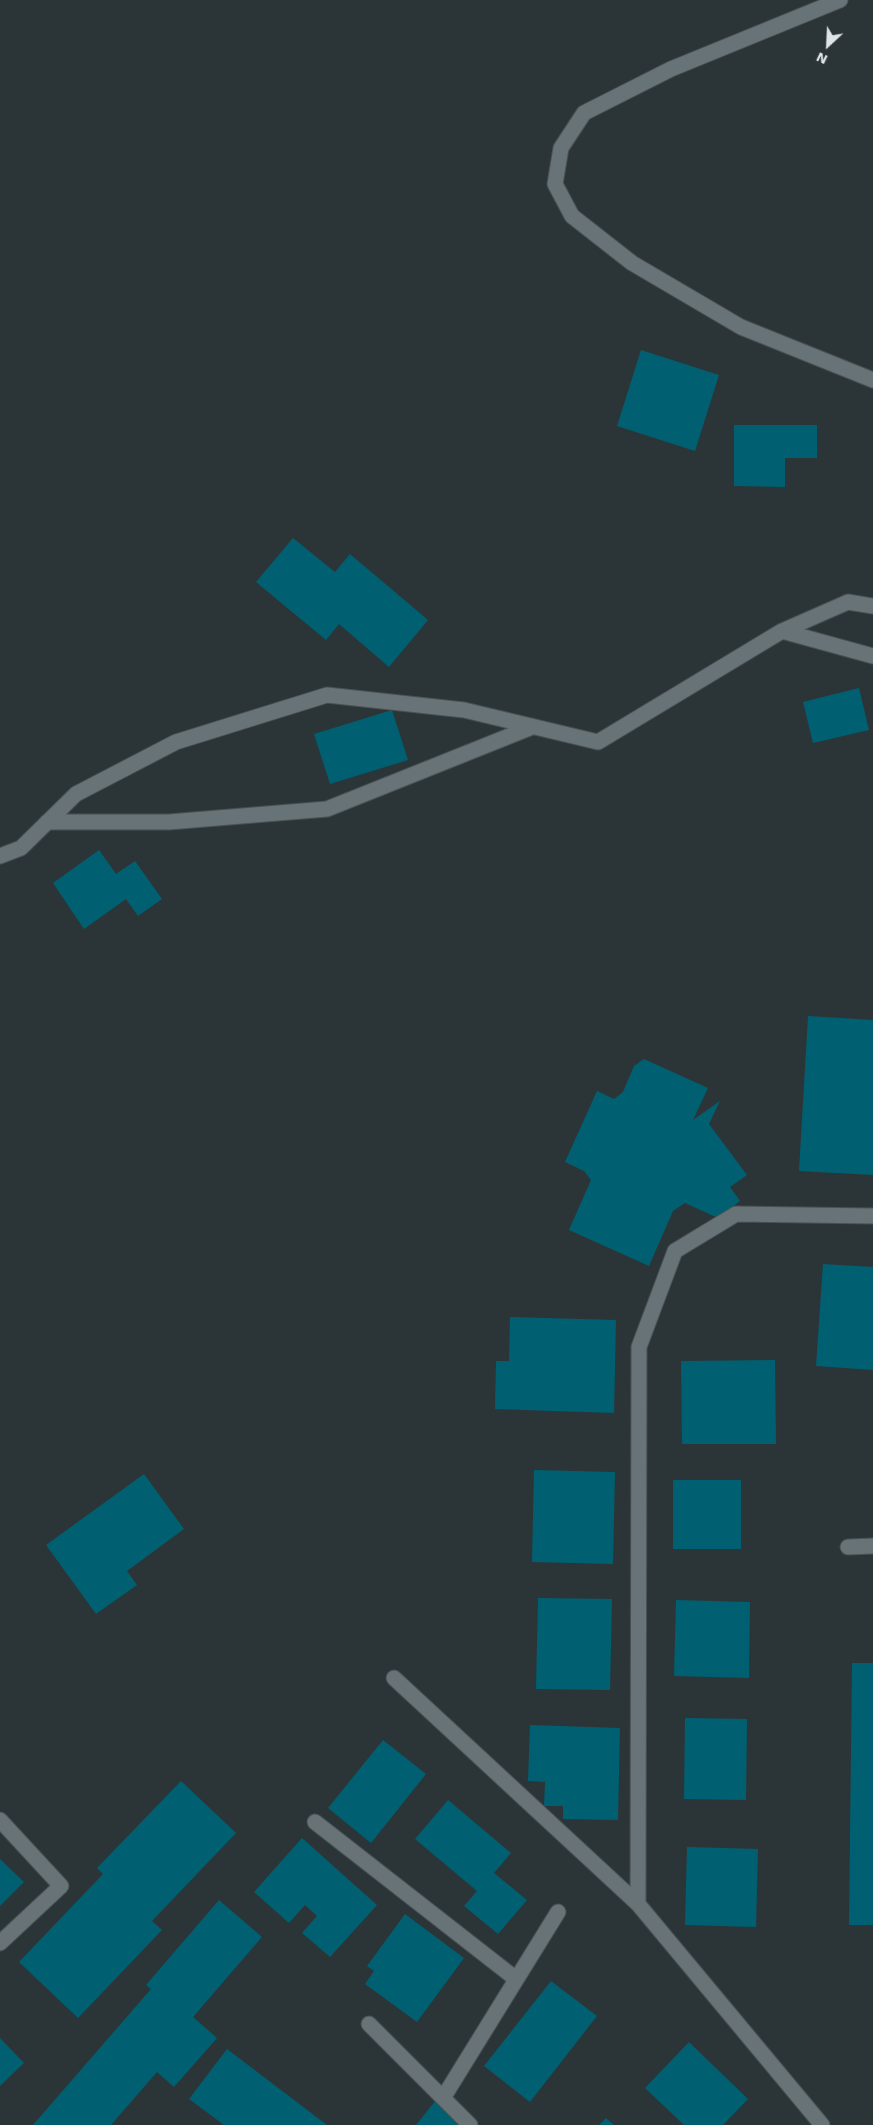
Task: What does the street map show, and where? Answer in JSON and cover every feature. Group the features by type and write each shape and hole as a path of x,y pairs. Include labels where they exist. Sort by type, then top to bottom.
{"street":[{"path":"840,0 670,69 584,113 561,148 555,184 572,216 632,263 741,327 873,380"},
{"path":"0,856 21,848 76,794 176,742 327,695 464,710 598,742 782,631 848,602 873,606"},
{"path":"782,631 873,656"},
{"path":"47,822 169,822 327,809 532,726"},
{"path":"638,1904 639,1347 675,1251 736,1214 873,1216"},
{"path":"848,1547 873,1546"},
{"path":"394,1678 638,1904 822,2125"},
{"path":"0,1820 61,1886 0,1943"},
{"path":"315,1822 516,1980"},
{"path":"443,2098 558,1912"},
{"path":"369,2024 470,2125"}],"building":[{"path":"641,350 719,375 695,451 617,426"},
{"path":"734,425 817,425 817,458 785,458 785,487 734,486"},
{"path":"293,538 335,572 350,554 428,620 389,667 339,624 326,640 256,582"},
{"path":"859,688 869,730 813,743 803,702"},
{"path":"392,710 408,760 330,784 314,734"},
{"path":"99,850 116,874 135,861 162,899 138,916 126,899 84,929 53,883"},
{"path":"808,1016 873,1020 873,1175 799,1171"},
{"path":"644,1059 708,1088 693,1120 720,1101 709,1124 747,1175 730,1187 740,1201 718,1218 685,1203 673,1211 649,1266 569,1230 591,1180 584,1171 565,1162 597,1091 614,1099 623,1092 634,1066"},
{"path":"823,1264 873,1267 873,1370 816,1366"},
{"path":"510,1317 616,1320 614,1413 495,1409 496,1361 509,1361"},
{"path":"775,1360 776,1444 682,1444 681,1361"},
{"path":"534,1470 615,1472 613,1564 532,1562"},
{"path":"144,1474 184,1529 127,1571 137,1585 96,1614 46,1545"},
{"path":"673,1480 741,1480 741,1549 673,1549"},
{"path":"538,1598 612,1599 610,1690 536,1689"},
{"path":"676,1600 750,1602 749,1678 674,1676"},
{"path":"852,1663 873,1663 873,1925 849,1925"},
{"path":"685,1718 747,1719 746,1800 684,1799"},
{"path":"530,1725 620,1728 618,1820 563,1819 563,1806 544,1806 545,1782 528,1781"},
{"path":"383,1740 426,1774 371,1843 328,1808"},
{"path":"181,1781 236,1833 152,1921 162,1930 78,2018 19,1962 103,1874 97,1868"},
{"path":"448,1800 511,1853 494,1873 527,1900 498,1934 464,1906 477,1891 415,1839"},
{"path":"302,1838 377,1905 330,1957 302,1933 317,1916 305,1905 289,1923 254,1892"},
{"path":"687,1847 758,1849 756,1927 685,1925"},
{"path":"0,1859 24,1882 0,1906"},
{"path":"219,1900 262,1937 193,2017 217,2038 174,2087 157,2072 111,2125 33,2125 151,1989 146,1985"},
{"path":"405,1914 464,1958 417,2022 365,1984 374,1971 367,1966"},
{"path":"551,1981 597,2016 530,2102 484,2066"},
{"path":"0,2038 24,2063 0,2086"},
{"path":"689,2042 748,2099 723,2125 684,2125 645,2088"},
{"path":"227,2049 327,2125 224,2125 189,2099"},
{"path":"436,2100 467,2125 416,2125"},
{"path":"606,2118 614,2125 599,2125"}]}
